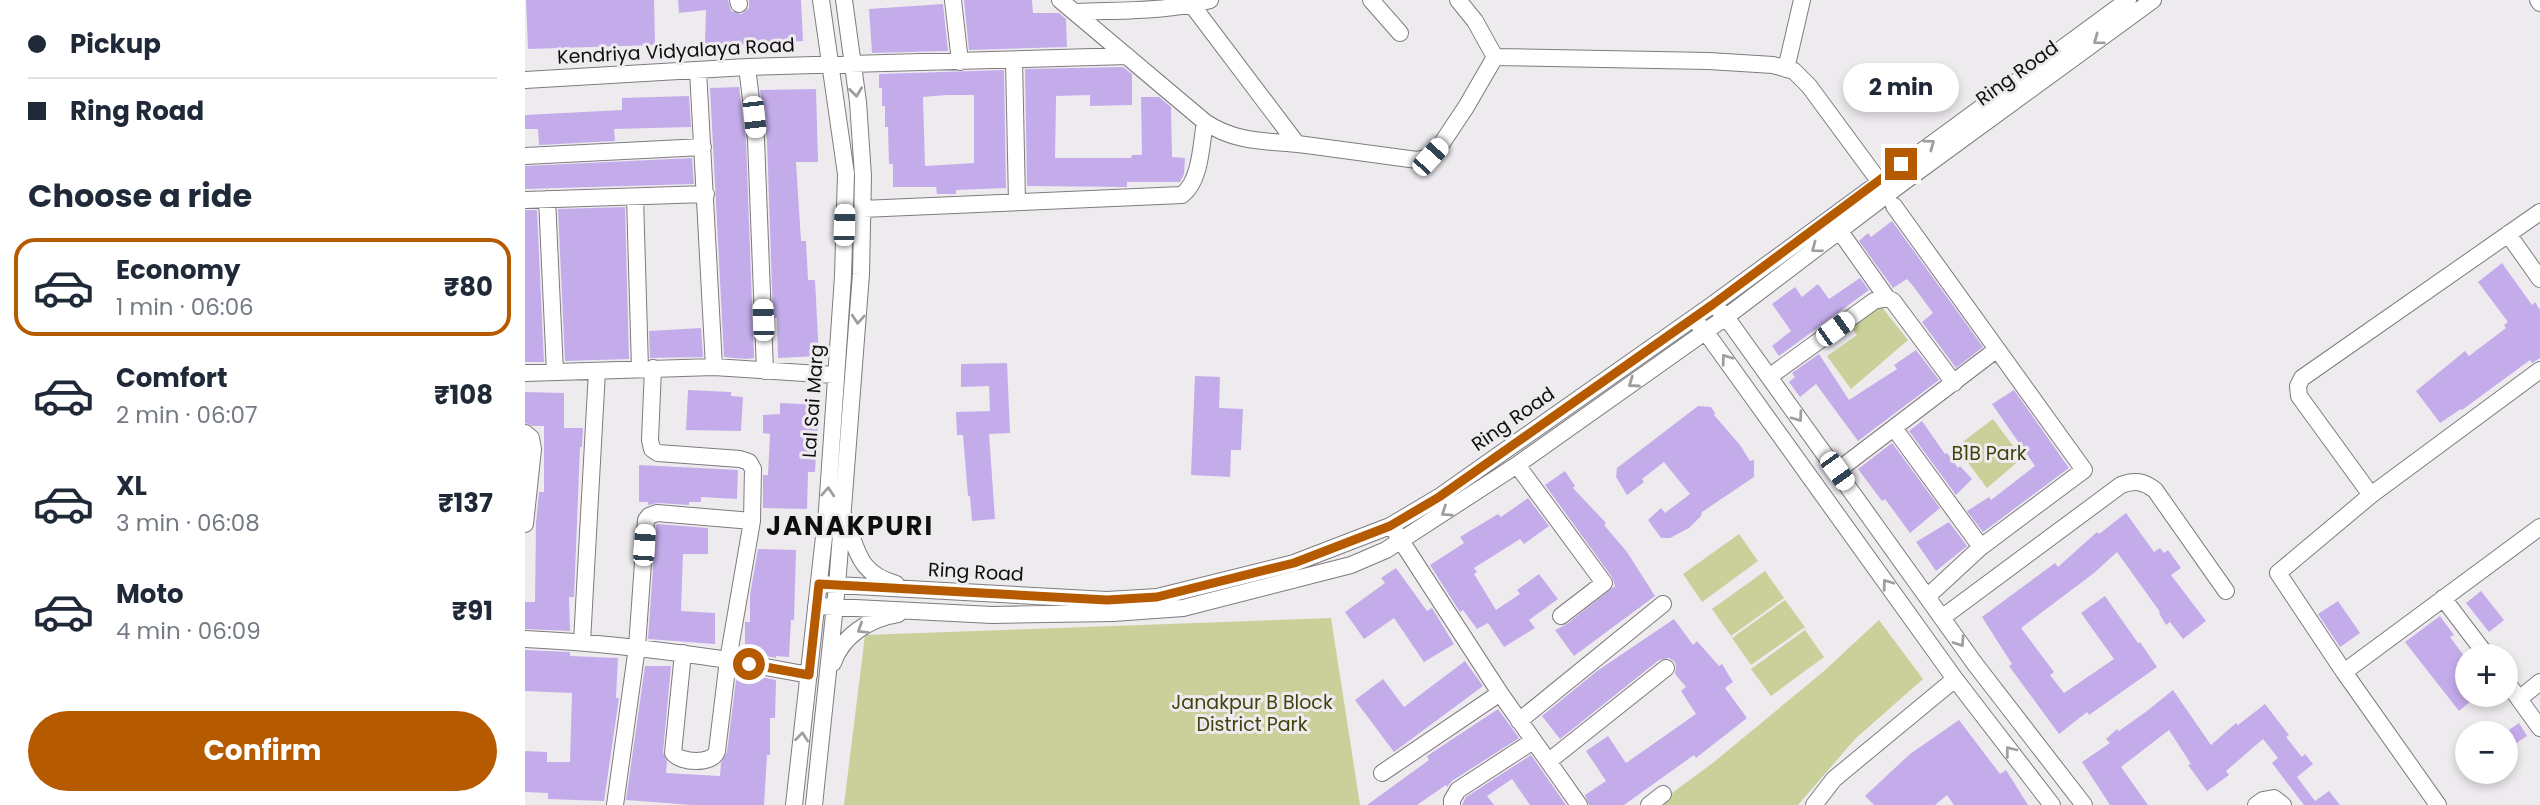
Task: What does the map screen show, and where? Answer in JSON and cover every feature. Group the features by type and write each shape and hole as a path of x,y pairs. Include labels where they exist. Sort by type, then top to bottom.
{"street":[{"name":"Lal Sai Marg","path":"794,805 827,510 843,276 846,173 821,0"},
{"name":"Lal Sai Marg","path":"814,805 837,586 862,274 863,176 844,0"},
{"path":"954,0 960,62"},
{"path":"1060,0 1205,122 1221,132 1252,141 1297,144 1417,160 1430,157 1466,107 1495,57"},
{"path":"1076,12 1192,5 1210,0"},
{"path":"1371,0 1400,33"},
{"path":"1458,0 1475,21 1495,57"},
{"path":"1786,69 1802,0"},
{"name":"Ring Road","path":"816,606 992,614 1109,606 1157,597 1294,563 1390,526 1439,497 1712,305 1888,193 2128,0"},
{"name":"Ring Road","path":"819,584 1109,606 1183,608 1351,565 1402,541 1517,465 1726,317 1888,193 2153,0"},
{"path":"1192,5 1297,144"},
{"name":"Kendriya Vidyalaya Road","path":"525,80 747,67 1127,56"},
{"path":"1495,57 1709,61 1773,65 1794,71 1809,86 1888,193 1996,351 2084,470 1981,547 1928,596"},
{"path":"1014,60 1017,202"},
{"path":"747,67 756,140 765,371"},
{"path":"698,71 714,367"},
{"path":"863,209 1182,195 1191,189 1205,122"},
{"path":"525,156 703,147"},
{"path":"525,200 706,194"},
{"path":"635,197 652,449 658,453 740,459 749,462 753,469 752,521 728,660 716,756 710,760 681,760 673,753 683,653"},
{"path":"547,199 555,372"},
{"path":"2371,495 2299,396 2298,386 2302,379 2540,212"},
{"path":"1839,230 1887,298 1954,383"},
{"path":"2508,234 2540,279"},
{"path":"1769,377 1874,301 1887,298"},
{"path":"1712,305 1726,317 1975,664 2084,805"},
{"path":"1692,319 1706,331 2046,803"},
{"path":"1837,471 1996,351"},
{"path":"525,373 714,367 835,375"},
{"path":"582,642 597,370"},
{"path":"2438,805 2278,573 2371,495 2540,370"},
{"path":"1894,428 1981,547"},
{"path":"525,433 531,438 533,449 525,524"},
{"path":"1517,465 1604,583 1561,616"},
{"path":"1943,617 2121,485 2132,481 2144,482 2155,490 2226,591"},
{"path":"843,512 868,572 881,580 915,590"},
{"path":"615,805 637,648 646,520 657,513 752,521"},
{"path":"1390,526 1533,741 1579,805"},
{"path":"2344,671 2540,527"},
{"path":"2443,598 2478,644"},
{"path":"1520,721 1663,604"},
{"path":"828,678 835,656 845,641 859,629 886,615 921,610"},
{"path":"525,639 683,653 809,675"},
{"path":"1549,761 1666,668"},
{"path":"1814,805 1834,779 1955,679"},
{"path":"2540,682 2519,699 2540,728"},
{"path":"1382,773 1500,692"},
{"path":"1452,805 1458,790 1533,741"},
{"path":"1649,805 1663,794"},
{"path":"2256,805 2273,798 2283,805"}],"green space":[{"path":"1877,301 1908,340 1851,389 1827,356 1857,335 1848,323"},
{"name":"B1B Park","path":"1993,419 2022,458 1987,488 1956,447"},
{"path":"1739,534 1758,561 1702,602 1683,574"},
{"path":"1765,571 1784,598 1731,636 1712,609"},
{"path":"1785,600 1805,627 1751,665 1732,638"},
{"name":"Janakpur B Block District Park","path":"1331,618 1360,805 844,805 865,635"},
{"path":"1879,620 1923,679 1855,739 1798,805 1656,805 1714,762 1824,671"},
{"path":"1805,630 1824,657 1771,696 1751,669"}],"building":[{"path":"526,0 654,0 655,45 528,49"},
{"path":"678,0 728,0 731,11 741,14 749,8 749,0 801,0 803,41 731,45 705,43 706,10 679,13"},
{"path":"964,0 1032,0 1033,13 1059,13 1066,19 1067,47 969,50"},
{"path":"943,4 948,51 872,53 869,9"},
{"path":"1123,67 1132,74 1132,105 1090,106 1090,95 1056,96 1055,158 1131,158 1132,155 1142,155 1141,97 1159,97 1171,107 1172,157 1185,158 1184,174 1180,182 1127,182 1127,187 1027,186 1025,69"},
{"path":"1004,70 1006,188 956,190 956,194 937,194 936,187 893,187 893,164 889,164 888,127 885,127 885,106 882,106 879,74","holes":["974,95 974,163 925,166 923,97"]},
{"path":"739,87 746,141 754,358 746,359 724,357 710,88"},
{"path":"816,89 818,162 796,162 801,241 806,241 808,280 815,280 819,356 778,358 777,318 773,318 767,140 760,90"},
{"path":"689,96 691,127 614,129 615,141 539,145 538,129 525,129 525,115 622,110 622,98"},
{"path":"692,158 694,184 525,189 525,166"},
{"path":"625,207 629,359 565,361 558,209"},
{"path":"525,210 537,210 544,362 525,362"},
{"path":"1892,221 1983,347 1956,368 1922,322 1933,313 1913,286 1907,279 1893,288 1859,241 1868,233 1871,237"},
{"path":"2502,263 2532,305 2535,302 2540,310 2540,358 2532,363 2530,360 2440,423 2416,391 2465,351 2469,356 2506,328 2504,325 2508,322 2478,282"},
{"path":"1860,278 1869,290 1779,356 1772,346 1791,331 1772,304 1795,287 1802,297 1818,284 1829,299"},
{"path":"701,328 703,357 650,358 649,331"},
{"path":"1916,350 1939,380 1858,441 1816,384 1800,397 1789,382 1795,377 1792,373 1819,354 1849,400 1897,369 1894,365"},
{"path":"1007,363 1010,433 989,434 995,519 972,521 963,435 957,435 956,412 990,411 989,386 961,387 961,364"},
{"path":"1195,376 1220,377 1219,408 1243,409 1241,450 1231,450 1230,477 1191,475"},
{"path":"688,390 731,392 731,396 743,397 741,431 686,430"},
{"path":"2014,390 2069,468 1983,532 1967,511 1989,497 1991,500 2035,466 1992,404"},
{"path":"525,392 564,393 564,428 583,428 574,597 569,597 570,631 525,629 525,602 535,602 536,523 539,492 544,492 544,426 525,423"},
{"path":"780,403 819,405 815,472 808,472 807,509 763,508 763,475 768,475 770,434 763,433 763,415 780,414"},
{"path":"1698,406 1711,407 1714,415 1750,461 1754,460 1754,477 1702,512 1689,528 1670,538 1661,538 1648,520 1661,508 1665,513 1690,494 1664,462 1627,495 1616,477 1617,468"},
{"path":"1922,421 1945,454 1972,479 1956,495 1909,431"},
{"path":"1892,443 1940,508 1910,533 1858,469"},
{"path":"639,465 738,470 737,499 701,497 701,502 689,502 689,505 648,505 648,502 639,502"},
{"path":"1565,471 1575,486 1573,488 1606,523 1604,525 1627,552 1655,596 1574,656 1555,630 1567,624 1615,586 1612,577 1545,485"},
{"path":"1528,498 1549,526 1524,544 1520,539 1474,568 1477,572 1474,574 1496,610 1520,594 1517,590 1539,574 1558,599 1529,620 1535,628 1504,647 1488,623 1477,629 1463,610 1460,612 1430,565 1464,543 1460,537 1498,514 1501,517"},
{"path":"2126,513 2154,552 2160,548 2164,553 2168,550 2181,568 2171,575 2206,621 2183,639 2170,622 2166,625 2160,612 2117,552 2094,573 2021,628 2054,672 2050,675 2064,693 2114,659 2081,613 2105,596 2157,667 2089,715 2087,712 2059,734 2009,666 2012,664 1982,617 2055,563 2058,567 2097,532 2099,534"},
{"path":"1949,522 1967,546 1936,571 1916,542"},
{"path":"658,524 708,528 708,554 683,554 681,611 715,613 715,644 648,639"},
{"path":"758,549 796,550 794,620 791,620 789,657 776,658 745,652 745,622 750,622 750,595"},
{"path":"1396,568 1427,611 1432,608 1454,644 1424,662 1394,618 1364,639 1345,612 1385,583 1381,578"},
{"path":"2481,591 2504,620 2489,632 2466,603"},
{"path":"2338,601 2360,633 2340,647 2318,614"},
{"path":"2440,616 2454,635 2450,637 2455,644 2455,706 2405,642"},
{"path":"1674,619 1693,645 1697,641 1719,666 1722,664 1733,682 1725,688 1747,718 1696,758 1694,755 1624,805 1589,805 1585,795 1606,781 1586,751 1608,736 1626,763 1696,714 1681,691 1686,687 1675,674 1675,662 1669,658 1659,660 1560,739 1542,716 1597,671"},
{"path":"525,650 570,652 570,656 618,658 616,698 619,698 604,801 548,799 548,793 525,792 525,751 547,752 547,762 570,762 572,693 525,691"},
{"path":"1465,661 1483,686 1394,752 1355,700 1383,679 1404,707"},
{"path":"645,666 671,666 663,752 667,762 666,773 720,776 721,763 727,752 737,672 776,680 775,718 770,718 770,755 767,755 764,805 692,805 626,800"},
{"path":"2173,690 2211,745 2236,723 2238,725 2265,704 2302,757 2305,754 2313,764 2297,777 2315,801 2329,791 2340,805 2304,805 2272,763 2278,758 2263,739 2226,771 2229,775 2207,791 2188,765 2191,764 2169,730 2121,767 2148,805 2110,805 2082,762 2110,743 2106,739 2117,729 2119,731"},
{"path":"1498,709 1519,738 1417,805 1367,805 1429,760 1427,756"},
{"path":"1959,720 2000,774 2006,770 2028,805 1954,805 1947,795 1935,805 1874,805 1865,796 1910,754"},
{"path":"2518,724 2527,736 2518,742"},
{"path":"1531,755 1566,805 1530,805 1512,779 1487,796 1494,805 1462,805 1466,797"}],"district":[{"name":"JANAKPURI","path":"850,526"}],"route":[{"path":"749,664 809,675 819,584 1107,600 1157,597 1294,563 1390,526 1439,497 1712,305 1901,164"}]}
